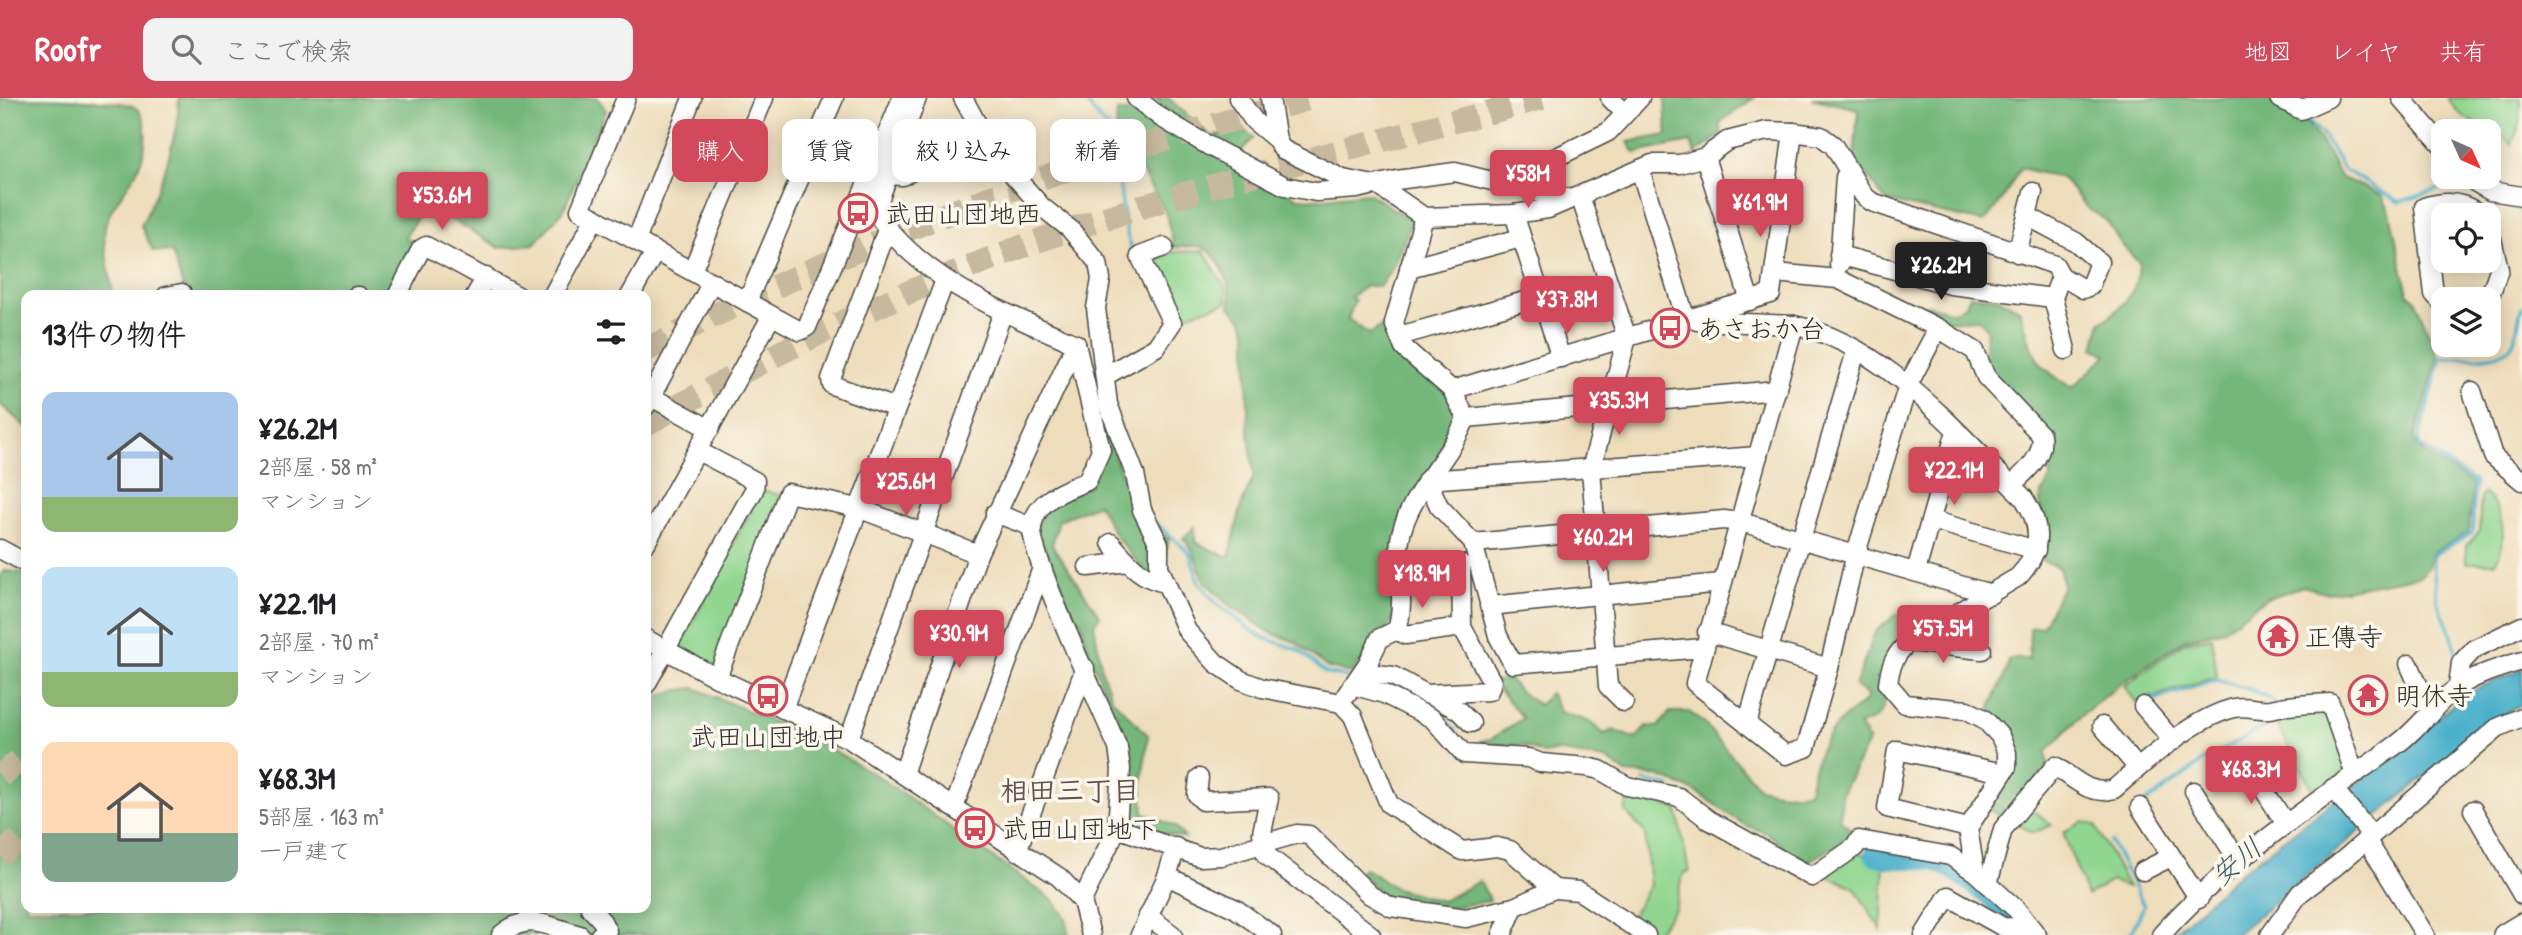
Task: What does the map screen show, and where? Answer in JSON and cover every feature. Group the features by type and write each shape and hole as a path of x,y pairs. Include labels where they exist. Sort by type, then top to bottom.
{"main road":[{"path":"2504,935 2522,924"}],"street":[{"path":"626,98 579,207 580,211 800,331 807,327 902,98"},
{"path":"636,241 692,98"},
{"path":"692,271 764,98"},
{"path":"747,302 834,98"},
{"path":"917,98 875,211 887,230 945,280 1003,312 1076,344"},
{"path":"963,98 975,119"},
{"path":"1136,98 1160,117 1209,146 1285,186 1316,192 1379,186 1396,180 1455,172 1492,181 1512,179 1608,132 1640,98"},
{"path":"1238,98 1254,121 1277,140"},
{"path":"1270,98 1277,140 1282,149 1343,179 1379,186 1423,216 1514,214 1548,209 1652,164 1680,164 1705,157 1727,141 1767,131 1821,136 1840,154 1864,196 1883,208 2055,265 2061,276 2082,289 2090,286 2099,262 2076,242 2027,216"},
{"path":"1610,98 1624,113"},
{"path":"2279,98 2301,110 2328,98"},
{"path":"2401,98 2431,132"},
{"path":"1452,390 1771,295 1793,132"},
{"path":"1705,157 1751,301"},
{"path":"1640,169 1690,319"},
{"path":"1525,173 1533,191 1543,196 1574,197"},
{"path":"1838,279 1845,177 1850,173"},
{"path":"888,175 892,175"},
{"path":"1019,182 1042,207 1070,229 1098,263 1101,279 1096,308 1108,404 1135,474 1142,510 1159,544 1159,566 1188,631 1204,652 1230,672 1262,688 1341,703 1353,716 1389,804 1462,850 1497,847 1510,850 1555,889"},
{"path":"2487,189 2522,196"},
{"path":"2486,203 2490,191"},
{"path":"2017,253 2034,192"},
{"path":"1574,197 1627,338 1591,469 1608,686 1624,702"},
{"path":"2431,205 2424,207 2431,268"},
{"path":"1514,214 1561,358"},
{"path":"1423,216 1394,323 1404,348 1452,390 1466,418"},
{"path":"555,290 595,218"},
{"path":"887,230 831,379 832,385 896,408"},
{"path":"1409,268 1521,238"},
{"path":"400,290 421,249 426,246 508,290"},
{"path":"1105,376 1156,347 1172,323 1140,256 1164,247"},
{"path":"633,290 655,252"},
{"path":"1839,255 1951,285 2053,298"},
{"path":"1775,273 1838,279 1938,328 1975,351 1986,377 2041,435 2042,440 2032,467 2011,485"},
{"path":"2061,276 2053,298 2066,350"},
{"path":"478,290 486,277"},
{"path":"783,709 945,280"},
{"path":"651,392 712,282"},
{"path":"1399,336 1542,296"},
{"path":"849,739 920,534 1003,312"},
{"path":"651,535 771,317"},
{"path":"1690,319 1794,325 1809,328 1856,351 1908,385 2011,485 2031,508 2038,533 2035,557 2018,577 1909,642 1899,651 1888,684 1893,694 1913,707 1967,710 1984,719 2004,745 2007,766 1968,828 1981,878"},
{"path":"1794,325 1695,683 1786,755 1806,748 1829,668 1856,554 1908,385 1938,328"},
{"path":"903,774 978,554 1076,344"},
{"path":"1076,344 1101,450 1087,481 1046,500 1032,527 1042,568 1118,748 1121,769 1116,828 1082,901"},
{"path":"1747,724 1856,351"},
{"path":"1466,418 1777,390"},
{"path":"2472,391 2493,456 2522,481"},
{"path":"651,401 710,429"},
{"path":"1397,630 1404,594 1400,570 1403,527 1427,480 1466,418"},
{"path":"1916,571 1956,431"},
{"path":"651,676 754,490 755,481 698,451"},
{"path":"1427,480 1758,456"},
{"path":"1427,480 1439,506 1473,543 1498,636 1513,664 1605,657 1705,640 1769,651 1829,668"},
{"path":"717,678 788,494 858,508 978,554"},
{"path":"995,513 1032,527"},
{"path":"1473,543 1724,520 1801,538 1991,594"},
{"path":"1931,520 2036,550"},
{"path":"1111,543 1150,581 1166,583"},
{"path":"0,549 21,557"},
{"path":"1087,567 1128,562"},
{"path":"1400,570 1461,564 1462,627 1492,682 1489,691 1426,694"},
{"path":"954,807 1042,568"},
{"path":"1489,606 1721,583"},
{"path":"2458,686 2461,663 2474,649 2522,626"},
{"path":"1397,630 1405,635 1462,627"},
{"path":"1341,703 1368,663 1380,638 1397,630"},
{"path":"651,642 717,678 849,739 954,807 1059,877 1082,901 1091,935"},
{"path":"1909,642 1982,650"},
{"path":"2161,935 2239,862 2286,824 2354,772 2398,744 2458,686 2522,661"},
{"path":"1368,663 1370,673 1392,676 1458,710 1471,723"},
{"path":"2409,664 2431,714"},
{"path":"1017,851 1085,668"},
{"path":"1352,685 1384,694 1433,719 1464,754 1528,758 1541,763 1587,767 1600,770 1627,786 1679,797 1709,820 1812,877 1855,847 1859,839 1941,853 1981,878 2027,930"},
{"path":"1981,878 2003,829 2055,765 2093,791 2101,793 2114,789 2173,741 2233,708 2253,706 2270,709 2330,703 2354,772"},
{"path":"2143,706 2173,741"},
{"path":"2270,935 2300,893 2336,866 2348,849 2394,817 2497,728 2522,717"},
{"path":"2102,726 2138,768"},
{"path":"1968,828 1886,808 1897,750 2003,773"},
{"path":"2249,767 2286,824"},
{"path":"1199,778 1197,795 1203,801 1269,798 1262,833 1266,855 1371,935"},
{"path":"2333,788 2367,835 2426,935"},
{"path":"2194,791 2239,862"},
{"path":"2140,807 2199,899"},
{"path":"2473,810 2522,895"},
{"path":"1116,828 1200,856 1263,844 1297,834 1309,835 1370,895 1391,907 1465,918 1514,906 1555,889 1579,891 1646,935"},
{"path":"1140,935 1167,876 1176,847"},
{"path":"2144,872 2171,857"},
{"path":"1167,876 1236,909 1272,935"},
{"path":"1924,935 1948,896 2003,927 2027,930"},
{"path":"1502,935 1514,906"},
{"path":"595,913 607,932 600,935"},
{"path":"1148,916 1173,935"},
{"path":"501,935 530,920 580,935"}],"green space":[{"path":"0,98 87,100 133,106 143,117 145,125 144,151 139,166 111,211 105,227 112,290 21,290 21,423 0,404"},
{"path":"179,98 598,98 606,111 563,211 534,244 500,248 426,204 405,238 416,244 391,290 184,290 172,252 153,251 141,226 167,164"},
{"path":"1155,98 1168,98 1212,137 1242,128 1254,138 1237,155 1193,133"},
{"path":"1665,98 1754,98 1719,123 1722,134 1695,154 1691,142 1635,153 1628,142 1667,135"},
{"path":"1811,98 2268,98 2308,124 2324,146 2340,177 2382,195 2390,212 2408,294 2415,299 2431,340 2431,357 2438,358 2414,440 2424,453 2473,484 2468,532 2431,554 2428,568 2420,576 2327,593 2303,586 2265,599 2223,630 2184,640 2084,713 2046,752 2048,767 2005,819 1986,808 2010,742 2001,723 1990,712 1992,705 2009,659 2029,659 2030,628 2043,626 2063,586 2060,569 2042,560 2040,498 2051,476 2038,461 2044,437 1984,362 1987,330 1980,319 1941,319 1933,317 1921,307 1928,305 1953,312 1966,306 1970,295 1998,298 2019,309 2031,346 2040,363 2072,388 2107,355 2094,348 2101,322 2117,311 2129,297 2136,282 2139,263 2121,244 2107,221 2088,209 2062,178 2020,168 2004,197 1984,222 1886,201 1854,158 1858,109"},
{"path":"2448,98 2521,98 2521,120 2512,144 2501,136 2501,119 2467,119"},
{"path":"1117,112 1131,112 1151,121 1298,198 1316,199 1368,193 1412,221 1392,268 1380,286 1366,286 1350,298 1355,300 1348,319 1369,334 1384,325 1460,409 1459,424 1412,505 1398,614 1352,673 1328,668 1295,642 1271,633 1229,605 1204,581 1192,549 1183,538 1195,527 1195,542 1227,557 1230,554 1242,503 1254,476 1248,425 1247,335 1243,320 1230,307 1227,282 1215,257 1199,246 1174,247 1166,214 1146,179 1146,119 1116,119"},
{"path":"1204,251 1225,287 1227,302 1180,317 1148,262 1172,252"},
{"path":"1097,406 1132,504 1138,513 1169,539 1164,559 1149,576 1117,538 1098,504 1059,520 1052,545 1100,616 1094,624 1102,671 1112,699 1148,735 1142,783 1144,813 1176,827 1185,838 1121,824 1114,724 1119,725 1117,713 1113,712 1087,648 1081,620 1071,617 1035,527 1051,504 1090,485"},
{"path":"761,490 783,496 717,667 680,646"},
{"path":"2484,493 2500,517 2502,545 2495,563 2466,563 2466,546 2479,532 2481,497"},
{"path":"4,571 21,573 21,913 651,913 651,704 673,691 695,688 813,739 881,778 1053,900 1066,918 1069,935 0,935 0,575"},
{"path":"1934,611 1940,619 1884,680 1884,703 1879,715 1858,725 1869,740 1842,793 1840,820 1856,833 1853,842 1834,847 1809,861 1790,853 1769,834 1745,825 1693,790 1658,776 1626,773 1606,759 1556,751 1544,754 1522,745 1481,744 1480,741 1491,739 1523,718 1492,682 1509,679 1519,691 1539,705 1550,693 1560,712 1590,722 1604,734 1613,730 1636,739 1646,726 1658,727 1670,712 1689,712 1703,722 1759,788 1785,794 1809,792 1816,761 1824,743 1836,726 1868,696 1855,686 1875,632 1895,615 1918,616"},
{"path":"2212,637 2217,677 2136,702 2124,686 2185,642"},
{"path":"2328,706 2348,769 2315,793 2276,723 2275,712"},
{"path":"1629,793 1677,809 1689,872 1684,872 1675,909 1654,935 1631,917 1650,885 1645,833 1625,811"},
{"path":"2029,807 2052,825 2032,833 2015,821"},
{"path":"2083,822 2095,825 2128,887 2111,881 2087,896 2063,832"},
{"path":"1858,852 1884,862 1881,930 1854,887 1827,876"},
{"path":"1364,868 1395,888 1442,901 1480,881 1490,901 1446,908 1388,900 1360,872"}],"water":[{"path":"2522,669 2522,704 2478,732 2235,935 2171,935 2241,872 2399,751 2466,693"}],"waterway":[{"path":"1083,98 1103,124 1110,128 1133,256"},
{"path":"2302,115 2323,135 2343,169 2399,202 2439,189"},
{"path":"2518,202 2522,215"},
{"path":"2457,657 2453,638 2437,601 2432,556 2472,532 2475,482 2419,445 2418,440 2441,358 2493,356 2502,352 2514,340 2522,307"},
{"path":"1096,372 1097,388"},
{"path":"1157,524 1190,553 1198,581 1215,602 1259,636 1299,650 1325,673 1350,678"},
{"path":"2147,702 2217,680 2252,690 2275,702"},
{"path":"1375,682 1420,701 1456,732"},
{"path":"2143,805 2203,761 2274,721 2273,713"},
{"path":"1644,781 1670,787"},
{"path":"2111,842 2144,906 2130,935"},
{"path":"1876,854 1940,862 1976,884 2015,920"}],"tunnel":[{"path":"651,347 793,278 996,195 1113,155 1312,98"},
{"path":"651,421 858,315 1022,247 1193,192 1542,98"},
{"path":"0,776 21,759"},
{"path":"0,855 21,838"}],"place":[{"name":"武田山団地西","path":"858,213"},
{"name":"あさおか台","path":"1670,328"},
{"name":"正傳寺","path":"2278,636"},
{"name":"明休寺","path":"2368,695"},
{"name":"武田山団地中","path":"768,696"},
{"name":"武田山団地下","path":"975,828"}],"district":[{"name":"相田三丁目","path":"1070,790"}],"water label":[{"name":"安川","path":"2236,861"}]}
